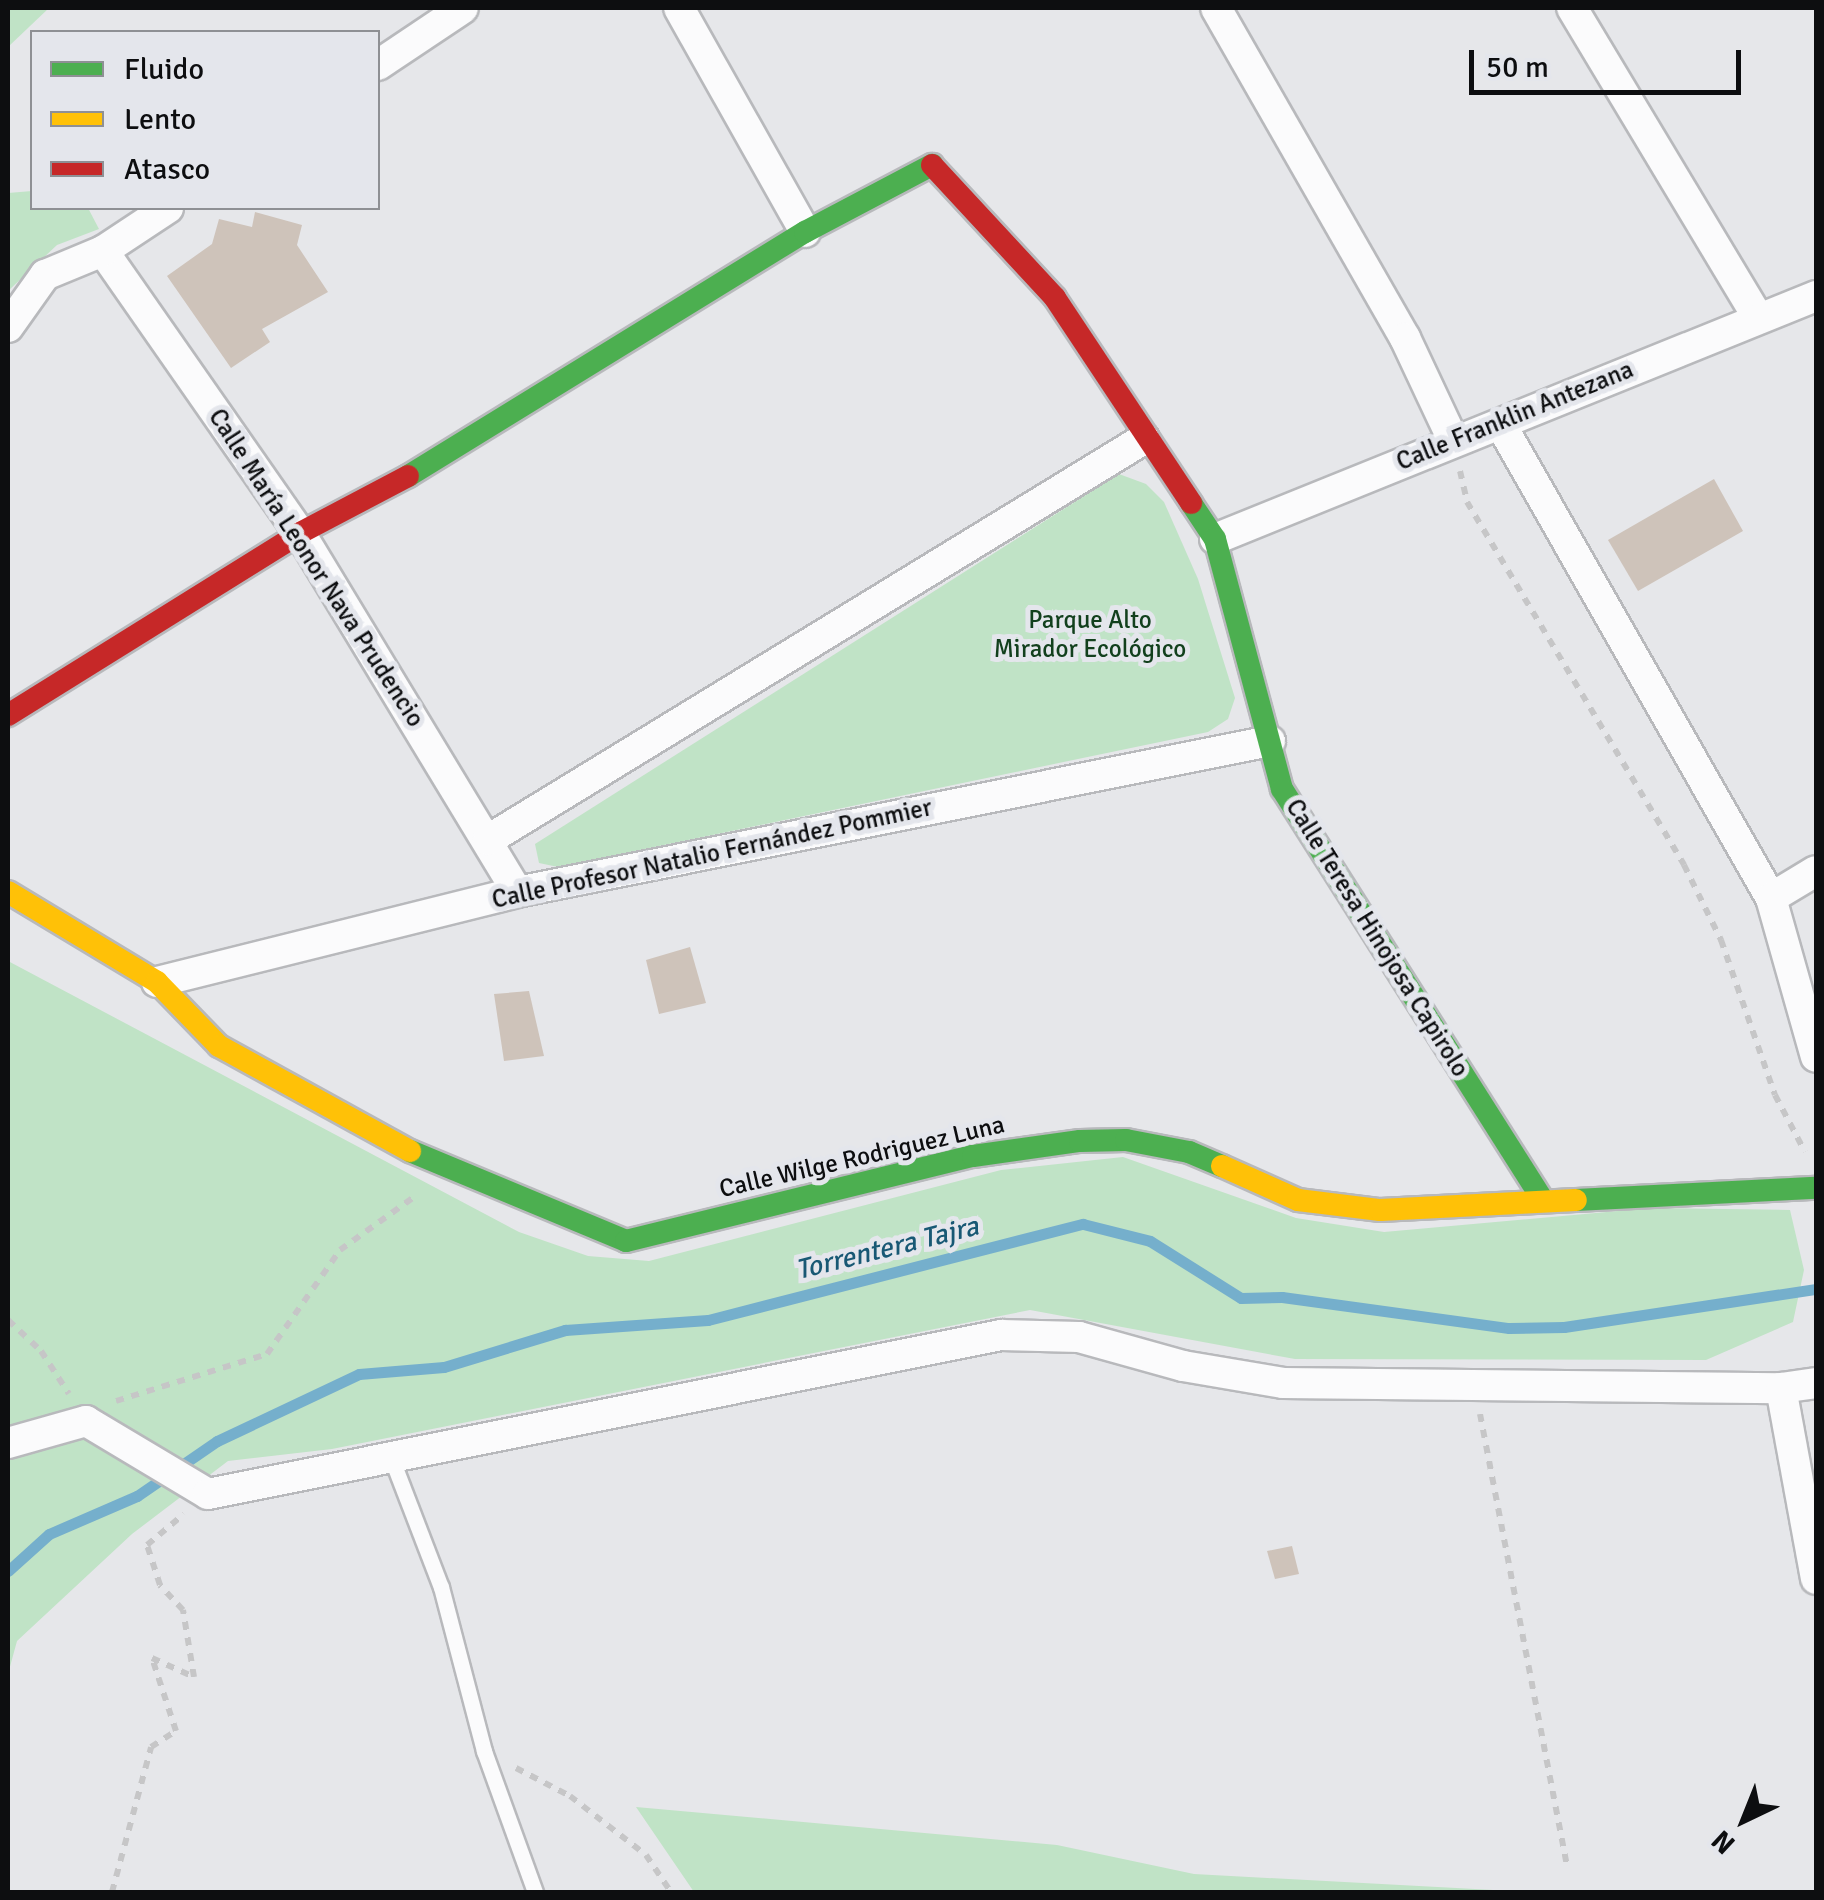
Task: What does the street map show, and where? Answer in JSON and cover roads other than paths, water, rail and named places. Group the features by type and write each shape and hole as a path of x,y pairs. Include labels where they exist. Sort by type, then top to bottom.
{"street":[{"path":"380,64 463,8"},
{"path":"8,715 300,533 429,465 805,232 679,8"},
{"path":"1216,8 1405,338 1453,440"},
{"path":"1572,8 1758,317"},
{"name":"Calle Teresa Hinojosa Capirolo","path":"805,232 930,164 1055,298 1144,439 1215,539 1282,789 1542,1199"},
{"path":"8,327 44,275 104,251 165,210"},
{"name":"Calle María Leonor Nava Prudencio","path":"104,251 300,533 518,892"},
{"name":"Calle Franklin Antezana","path":"1215,539 1816,296"},
{"path":"1501,425 1770,898 1816,1057"},
{"path":"488,840 1144,439"},
{"name":"Calle Profesor Natalio Fernández Pommier","path":"157,982 518,892 1270,741"},
{"path":"1770,898 1816,872"},
{"name":"Calle Wilge Rodriguez Luna","path":"8,892 157,982 219,1046 446,1172 626,1241 974,1156 1080,1140 1189,1152 1298,1200 1380,1210 1816,1188"},
{"path":"8,1443 86,1421 208,1494 1001,1336 1079,1336 1183,1366 1284,1383 1781,1388 1816,1384"},
{"path":"1781,1388 1816,1579"}],"lane":[{"path":"391,1457 441,1587 484,1751 536,1892"}],"waterway":[{"name":"Torrentera Tajra","path":"8,1571 49,1534 137,1496 217,1441 359,1374 444,1367 565,1330 708,1320 1083,1224 1150,1241 1241,1298 1282,1297 1509,1328 1564,1327 1816,1289"}],"park label":[{"name":"Parque Alto Mirador Ecológico","path":"1090,636"}]}
